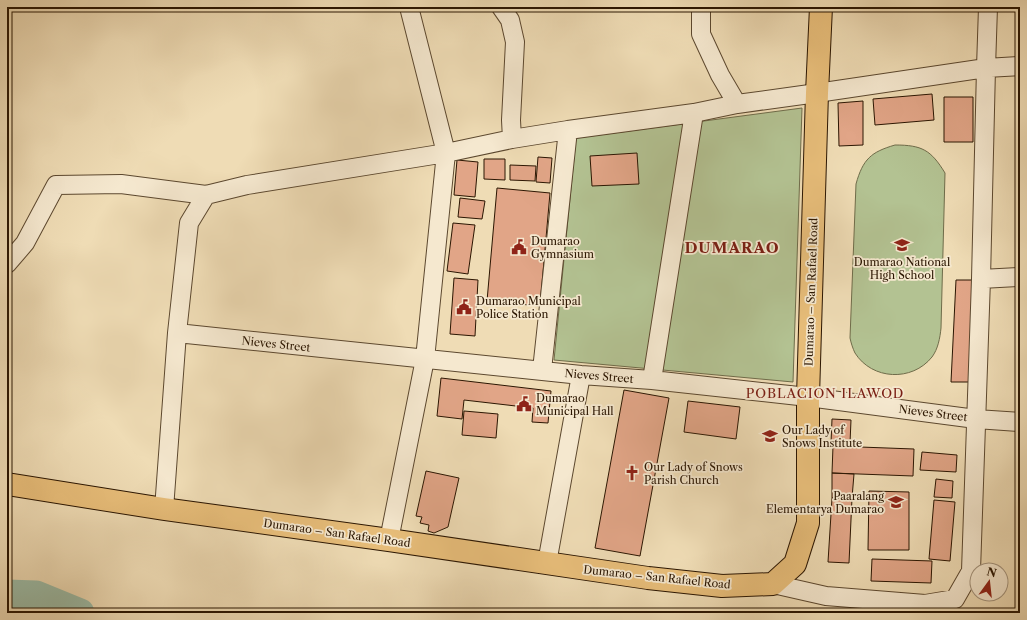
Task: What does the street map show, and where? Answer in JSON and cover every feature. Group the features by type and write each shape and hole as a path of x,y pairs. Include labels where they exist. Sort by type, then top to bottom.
{"main road":[{"name":"Dumarao – San Rafael Road","path":"7,484 648,578 722,586 773,584 795,564 808,523 808,397 821,7"}],"street":[{"path":"389,540 425,359 446,153 409,7"},
{"path":"501,7 510,20 515,42 511,120 512,139"},
{"path":"701,7 701,34 720,75 737,104"},
{"path":"773,584 826,596 925,604 955,599 971,570 981,279 988,7"},
{"path":"7,264 24,243 56,185 120,184 206,195 247,185 446,153 512,139 568,130 694,113 737,104 986,68 1020,66"},
{"path":"652,380 694,113"},
{"path":"542,370 568,130"},
{"path":"164,508 177,333 189,223 206,195"},
{"path":"981,279 1020,277"},
{"name":"Nieves Street","path":"177,333 425,359 652,380 808,397 976,419 1020,422"},
{"path":"547,563 581,374"}],"green space":[{"path":"802,108 793,382 554,360 576,138"},
{"path":"895,145 912,146 925,150 935,159 945,173 940,336 936,350 932,357 924,365 914,371 903,374 882,373 871,369 862,362 855,353 850,338 856,184 862,168 869,158 880,151"}],"building":[{"path":"932,94 934,120 875,125 873,99"},
{"path":"944,97 973,97 973,142 944,142"},
{"path":"863,101 863,145 839,146 838,103"},
{"path":"637,153 639,184 592,186 590,156"},
{"path":"538,157 552,158 550,183 536,182"},
{"path":"484,159 505,159 505,180 484,179"},
{"path":"457,160 478,162 475,197 454,195"},
{"path":"510,165 536,166 535,181 510,180"},
{"name":"Dumarao Gymnasium","path":"497,188 550,193 540,306 487,301"},
{"path":"460,198 485,201 482,219 458,217"},
{"path":"453,223 475,225 468,274 447,271"},
{"name":"Dumarao Municipal Police Station","path":"454,278 478,280 475,336 450,334"},
{"path":"956,280 973,280 969,382 951,382"},
{"name":"Dumarao Municipal Hall","path":"441,378 551,391 548,423 532,422 533,408 464,400 462,419 437,416"},
{"name":"Our Lady of Snows Parish Church","path":"624,390 669,398 640,556 595,548"},
{"path":"688,401 740,407 736,439 684,432"},
{"path":"464,411 498,414 496,438 462,435"},
{"path":"832,419 851,420 850,443 831,443"},
{"path":"833,446 914,449 913,476 832,473"},
{"path":"922,452 957,455 956,472 920,470"},
{"path":"426,471 459,478 448,527 434,533 428,531 429,525 420,523 422,517 416,516"},
{"path":"832,473 854,474 852,498 832,498"},
{"path":"936,479 953,481 952,498 934,497"},
{"path":"869,491 909,492 909,550 868,550"},
{"path":"832,498 852,498 849,563 828,562"},
{"path":"934,500 955,502 950,561 929,559"},
{"path":"872,559 932,561 931,583 871,581"}],"waterway":[{"path":"7,594 36,595 80,613"}],"place":[{"name":"Dumarao National High School","path":"902,245"},
{"name":"Dumarao Gymnasium","path":"519,247"},
{"name":"Dumarao Municipal Police Station","path":"464,307"},
{"name":"Dumarao Municipal Hall","path":"524,404"},
{"name":"Our Lady of Snows Institute","path":"770,436"},
{"name":"Our Lady of Snows Parish Church","path":"632,473"},
{"name":"Paaralang Elementarya Dumarao","path":"896,502"}],"district":[{"name":"DUMARAO","path":"732,247"},
{"name":"POBLACION ILAWOD","path":"825,393"}]}
